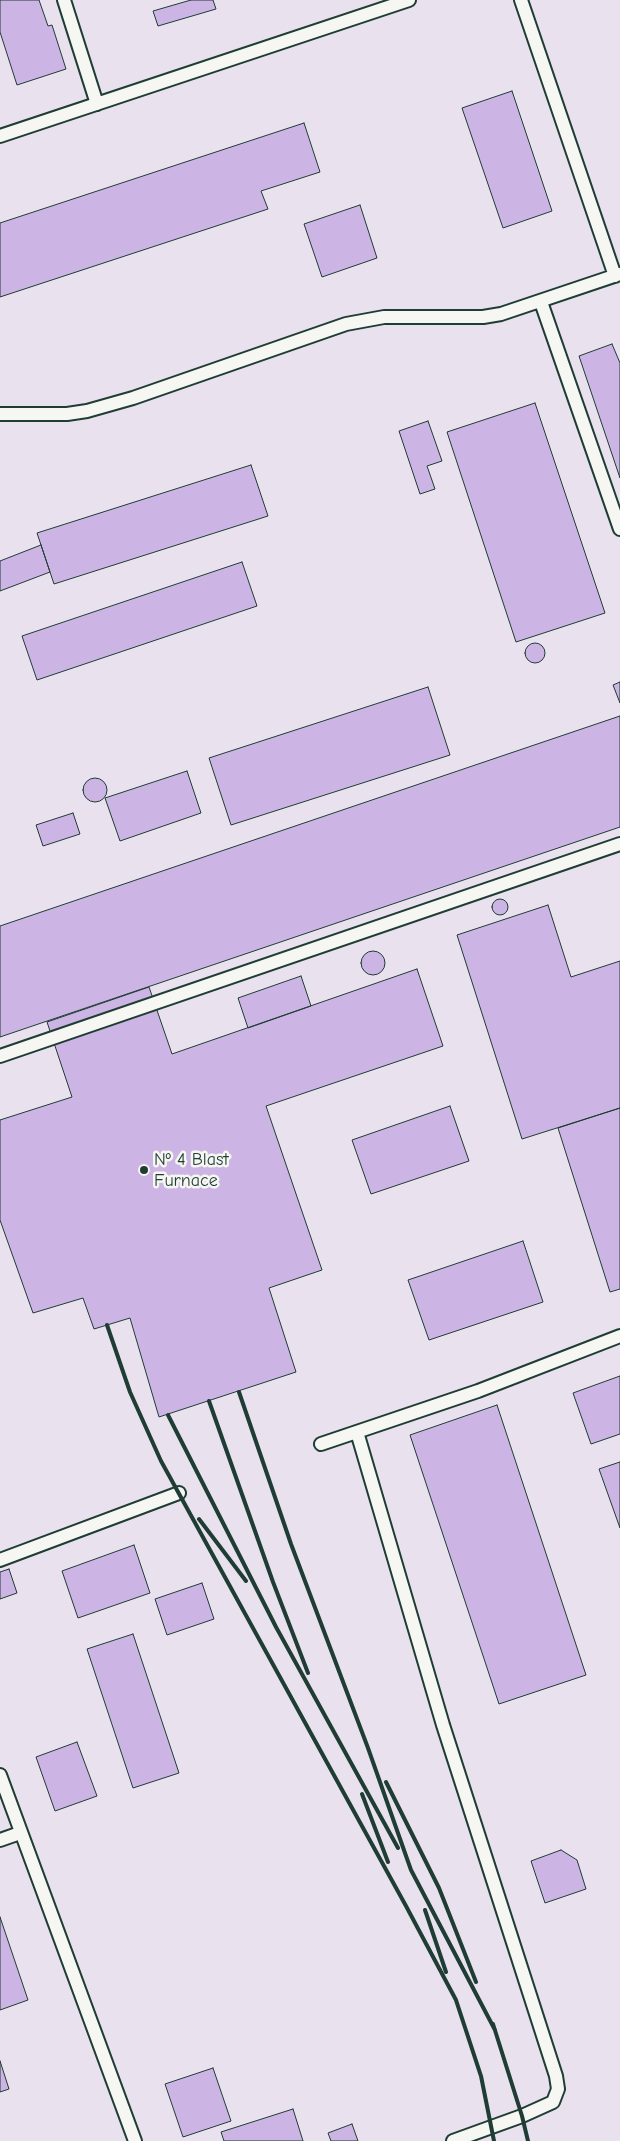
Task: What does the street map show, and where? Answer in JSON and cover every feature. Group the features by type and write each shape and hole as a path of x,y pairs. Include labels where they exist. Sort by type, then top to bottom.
{"lane":[{"path":"64,0 97,104"},
{"path":"0,136 409,0"},
{"path":"0,414 66,414 86,411 133,398 346,324 384,317 483,317 501,314 617,275 521,0"},
{"path":"541,302 620,529"},
{"path":"0,1056 620,844"},
{"path":"322,1444 486,1388 620,1336"},
{"path":"357,1432 443,1725 556,2076 558,2088 553,2102 522,2116 492,2125 453,2141"},
{"path":"0,1560 179,1494"},
{"path":"0,1775 135,2141"},
{"path":"0,1840 20,1833"}],"shaded area":[{"path":"0,0 620,0 620,2141 0,2141"}],"building":[{"path":"0,0 39,0 48,26 52,25 66,69 17,85 0,32"},
{"path":"191,0 213,0 216,9 158,26 153,11"},
{"path":"512,91 552,211 503,228 462,108"},
{"path":"304,123 320,172 261,191 268,209 0,297 0,223"},
{"path":"360,205 377,258 322,277 304,224"},
{"path":"612,344 620,363 620,478 579,356"},
{"path":"535,403 605,613 516,642 447,432"},
{"path":"428,421 442,461 427,466 435,489 420,494 399,431"},
{"path":"251,465 268,516 54,584 37,533"},
{"path":"41,545 50,572 0,591 0,561"},
{"path":"242,562 257,606 37,680 22,636"},
{"path":"531,643 539,643 545,649 545,657 539,663 531,663 525,657 525,649"},
{"path":"620,682 620,703 613,685"},
{"path":"428,687 450,755 231,825 209,758"},
{"path":"620,716 620,827 0,1037 0,926"},
{"path":"187,771 201,813 120,841 105,798"},
{"path":"95,778 103,782 107,790 103,798 95,802 87,798 83,790 87,782"},
{"path":"73,813 80,834 43,846 36,825"},
{"path":"497,899 503,899 508,904 506,913 497,915 492,910 492,904"},
{"path":"548,905 571,977 620,961 620,1108 522,1139 457,935"},
{"path":"368,951 378,951 385,958 385,968 378,975 368,975 361,968 361,958"},
{"name":"Nº 4 Blast Furnace","path":"417,969 443,1046 266,1106 322,1270 269,1288 296,1372 159,1417 130,1318 94,1329 83,1298 33,1313 0,1220 0,1120 72,1097 47,1022 149,987 172,1054"},
{"path":"301,976 311,1006 248,1028 238,998"},
{"path":"450,1106 469,1161 371,1194 352,1140"},
{"path":"620,1108 620,1289 610,1292 558,1128"},
{"path":"523,1241 543,1302 429,1340 408,1280"},
{"path":"620,1376 620,1434 591,1444 573,1393"},
{"path":"497,1405 586,1675 499,1704 410,1435"},
{"path":"620,1462 620,1528 599,1469"},
{"path":"134,1545 150,1593 78,1618 62,1571"},
{"path":"9,1569 17,1593 0,1599 0,1572"},
{"path":"202,1583 214,1619 167,1635 155,1599"},
{"path":"133,1634 179,1773 133,1788 87,1649"},
{"path":"77,1742 97,1796 55,1811 36,1757"},
{"path":"561,1850 577,1860 586,1889 545,1903 531,1861"},
{"path":"0,1917 28,2000 0,2010"},
{"path":"0,2061 9,2089 0,2092"},
{"path":"213,2068 231,2121 183,2137 165,2084"},
{"path":"293,2109 303,2141 224,2141 221,2132"},
{"path":"352,2124 358,2141 331,2141 328,2133"}],"railway":[{"path":"107,1325 130,1392 161,1461 456,2000 481,2076 494,2141"},
{"path":"239,1392 291,1544 368,1748 411,1870 495,2030"},
{"path":"209,1401 273,1582 308,1673"},
{"path":"168,1415 276,1627 398,1848"},
{"path":"199,1519 246,1581"},
{"path":"386,1782 439,1888 476,1982"},
{"path":"362,1794 388,1862"},
{"path":"425,1910 446,1972"},
{"path":"493,2024 528,2141"}],"place":[{"name":"Nº 4 Blast Furnace","path":"144,1170"}]}
